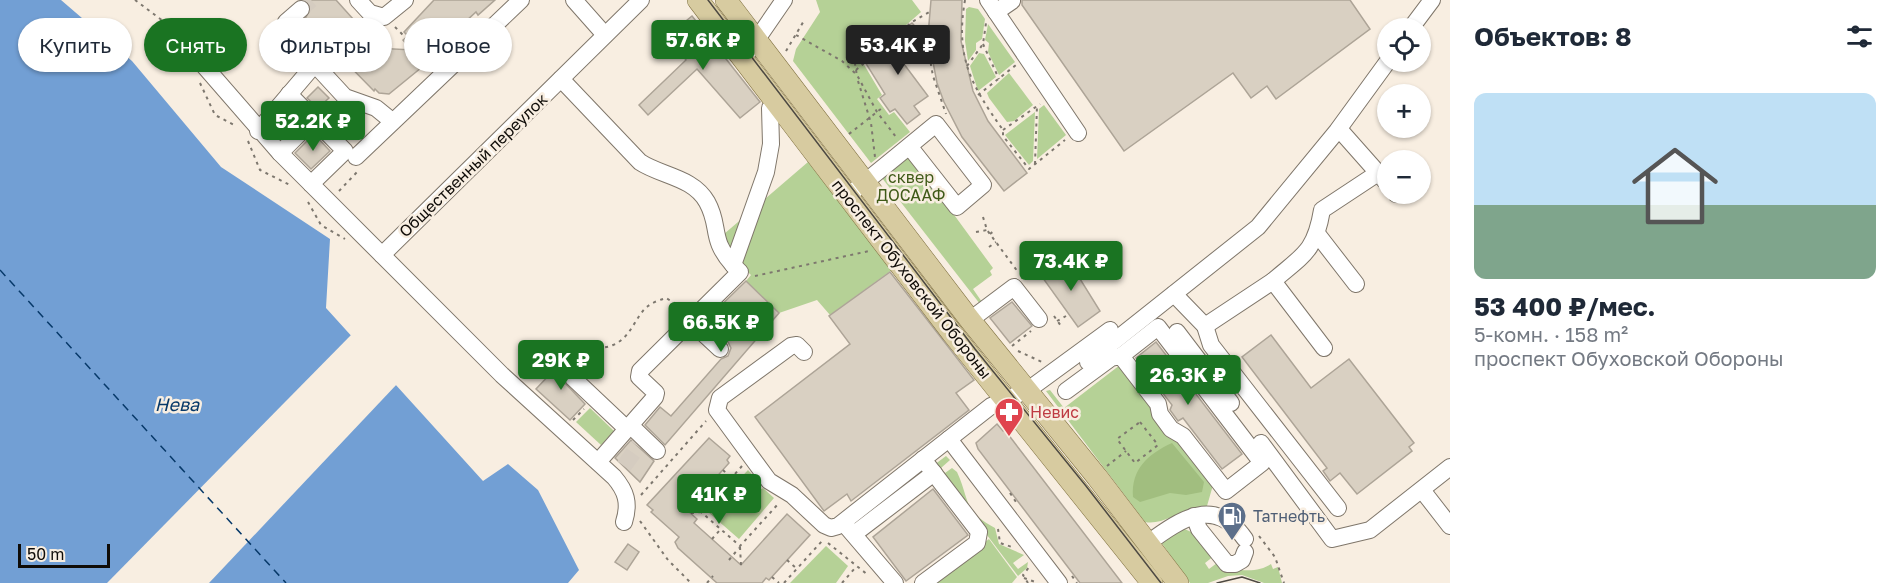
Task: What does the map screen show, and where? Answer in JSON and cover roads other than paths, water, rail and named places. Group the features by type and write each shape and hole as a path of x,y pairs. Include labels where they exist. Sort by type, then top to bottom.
{"main road":[{"name":"проспект Обуховской Обороны","path":"698,0 1006,400 1152,583"},
{"name":"проспект Обуховской Обороны","path":"726,0 869,178 970,320 1028,390 1178,583"}],"street":[{"path":"358,0 370,13 384,17 405,0"},
{"path":"362,152 521,0"},
{"path":"574,0 605,35"},
{"path":"744,58 784,0"},
{"path":"1418,18 1432,0"},
{"path":"1012,1 992,13 1077,132"},
{"name":"Общественный переулок","path":"382,255 561,80 605,35 631,4"},
{"path":"291,18 301,9"},
{"path":"209,72 258,131 502,375 598,462 619,471 625,490 627,510 632,521"},
{"path":"258,131 308,72"},
{"path":"322,72 345,97 376,108 392,122"},
{"path":"804,352 796,345 791,346 720,398 717,410 770,481 792,495 824,525 831,528 848,528 928,466 949,439 991,406 1060,375 1174,294 1258,227 1339,129 1380,72"},
{"path":"561,80 640,162 686,181 706,200 720,250 737,268"},
{"path":"289,94 345,151 311,184"},
{"path":"598,462 655,397 656,393 639,378 640,371 694,319 737,268 771,144 770,108 777,102"},
{"path":"280,153 314,119"},
{"path":"848,196 936,124 983,185 957,207 907,148"},
{"path":"1339,129 1377,171"},
{"path":"1204,326 1273,281 1311,248 1318,235 1322,210 1377,191"},
{"path":"1318,235 1356,284"},
{"path":"970,320 1017,281 1042,320"},
{"path":"1273,281 1324,348"},
{"path":"1174,294 1204,326 1211,345 1338,508"},
{"path":"694,319 720,350"},
{"path":"1060,375 1066,391 1111,358 1121,356 1158,327 1262,463 1226,491 1183,436 1165,421 1158,404 1121,356"},
{"path":"1060,375 1110,330"},
{"path":"1177,332 1332,539 1370,530 1450,468"},
{"path":"580,371 573,378 642,442 657,451"},
{"path":"949,439 1059,583"},
{"path":"922,583 977,543 980,538 979,532 928,466"},
{"path":"1422,490 1450,526"},
{"path":"1148,543 1176,523 1194,516 1211,513 1228,520 1245,545 1242,560 1235,564 1227,564 1199,529 1194,516"},
{"path":"848,528 895,583"}],"water":[{"name":"Нева","path":"0,0 61,0 82,18 18,18 18,72 132,72 132,61 221,167 330,239 326,308 483,481 508,464 538,490 579,570 568,583 0,583"}],"tunnel":[{"path":"301,9 311,0"},
{"path":"624,466 639,445"}],"tram line":[{"path":"708,0 975,349 1161,583"},
{"path":"1217,583 1242,577 1260,583"}],"place":[{"name":"Невис","path":"1009,438"},
{"name":"Татнефть","path":"1232,542"}],"park label":[{"name":"сквер ДОСААФ","path":"911,186"}]}
